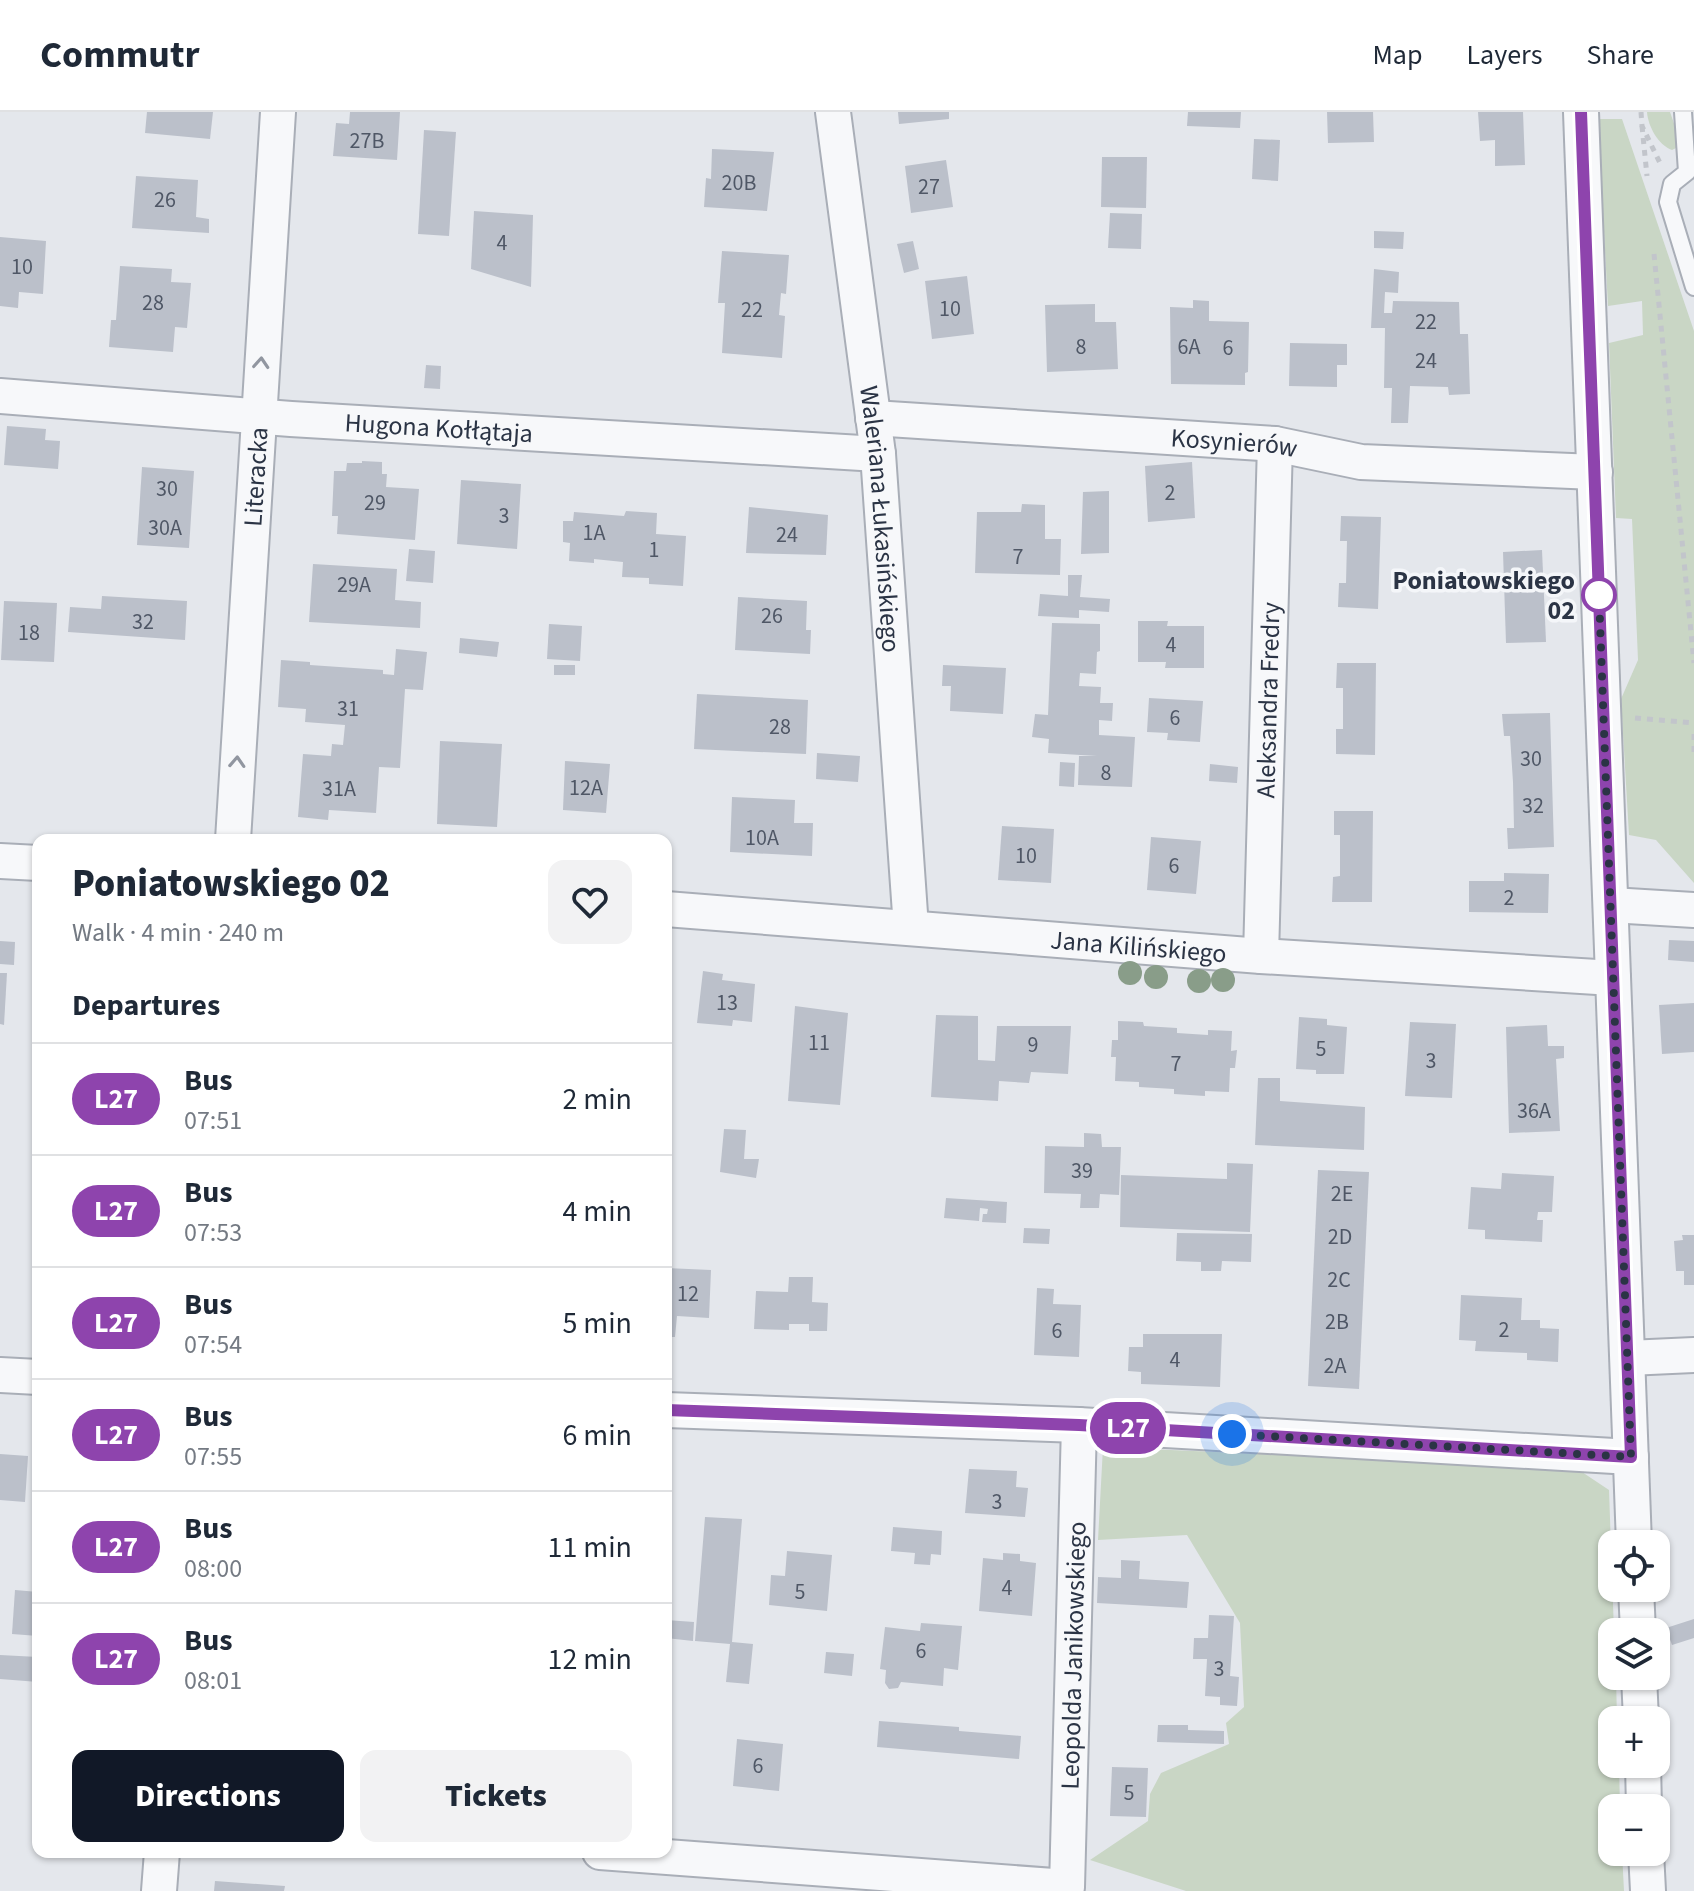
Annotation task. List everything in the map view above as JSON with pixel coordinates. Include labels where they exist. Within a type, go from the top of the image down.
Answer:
[{"type":"street","name":"Literacka","points":[[233,834],[278,112]]},
{"type":"street","name":"Waleriana Łukasińskiego","points":[[833,112],[878,454],[911,928]]},
{"type":"street","points":[[1581,112],[1634,1530]]},
{"type":"street","name":"Hugona Kołłątaja","points":[[0,396],[257,417],[878,454]]},
{"type":"street","name":"Kosynierów","points":[[873,418],[1275,444],[1361,462],[1595,472]]},
{"type":"street","name":"Aleksandra Fredry","points":[[1261,956],[1275,444]]},
{"type":"street","points":[[0,861],[32,863]]},
{"type":"street","points":[[1611,905],[1694,910]]},
{"type":"street","name":"Jana Kilińskiego","points":[[672,909],[1261,956],[1613,978]]},
{"type":"street","points":[[1628,1358],[1694,1355]]},
{"type":"street","points":[[0,1375],[32,1377]]},
{"type":"street","points":[[672,1410],[1079,1425],[1631,1457]]},
{"type":"street","name":"Leopolda Janikowskiego","points":[[672,1857],[1067,1887],[1079,1425]]},
{"type":"street","points":[[159,1891],[162,1858]]},
{"type":"street","points":[[1647,1866],[1648,1891]]},
{"type":"lane","points":[[1683,112],[1690,177],[1672,184],[1668,202],[1694,287]]},
{"type":"path","points":[[1641,112],[1648,189]]},
{"type":"path","points":[[1642,126],[1672,184]]},
{"type":"path","points":[[1654,253],[1694,663]]},
{"type":"path","points":[[1694,734],[1694,755]]},
{"type":"green space","points":[[1647,112],[1670,112],[1678,135],[1678,147],[1672,150],[1667,148],[1658,139]]},
{"type":"green space","points":[[1598,119],[1622,119],[1694,331],[1694,883],[1656,840],[1629,835],[1621,699],[1638,660],[1632,519],[1616,518],[1609,343],[1643,335],[1642,301],[1608,306]]},
{"type":"green space","points":[[1103,1447],[1576,1468],[1609,1490],[1610,1530],[1598,1530],[1598,1602],[1613,1602],[1614,1618],[1598,1618],[1598,1690],[1616,1690],[1617,1706],[1598,1706],[1598,1778],[1619,1778],[1620,1794],[1598,1794],[1598,1866],[1623,1866],[1624,1891],[1186,1891],[1090,1860],[1148,1821],[1150,1794],[1161,1773],[1229,1744],[1226,1723],[1244,1707],[1240,1623],[1187,1535],[1098,1540]]},
{"type":"building","points":[[147,112],[213,112],[210,139],[145,133]]},
{"type":"building","points":[[350,112],[400,112],[397,160],[333,156],[336,123],[349,124]]},
{"type":"building","points":[[898,112],[949,112],[949,119],[899,124]]},
{"type":"building","points":[[1188,112],[1241,112],[1240,128],[1187,126]]},
{"type":"building","points":[[1327,112],[1373,112],[1374,142],[1328,143]]},
{"type":"building","points":[[1478,112],[1523,112],[1525,165],[1495,166],[1495,140],[1480,141]]},
{"type":"building","points":[[424,130],[456,132],[449,236],[418,234]]},
{"type":"building","points":[[1254,139],[1280,140],[1278,181],[1252,179]]},
{"type":"building","points":[[712,149],[774,152],[767,211],[704,207],[706,178],[711,179]]},
{"type":"building","points":[[1102,157],[1147,157],[1146,208],[1101,207]]},
{"type":"building","points":[[946,160],[953,207],[911,213],[905,166]]},
{"type":"building","points":[[136,176],[198,180],[196,217],[209,219],[209,233],[132,228]]},
{"type":"building","points":[[474,211],[533,215],[531,287],[471,269]]},
{"type":"building","points":[[1110,213],[1142,214],[1141,249],[1108,248]]},
{"type":"building","points":[[1374,231],[1404,232],[1403,249],[1374,248]]},
{"type":"building","points":[[0,237],[46,241],[43,294],[19,292],[18,308],[0,306]]},
{"type":"building","points":[[913,241],[919,269],[904,273],[897,244]]},
{"type":"building","points":[[722,251],[789,255],[786,294],[781,293],[779,315],[785,316],[782,358],[722,353],[725,303],[718,303]]},
{"type":"building","points":[[120,266],[172,269],[171,282],[191,283],[187,328],[175,327],[173,352],[109,347],[111,320],[116,320]]},
{"type":"building","points":[[1374,269],[1399,272],[1398,293],[1385,292],[1384,313],[1392,313],[1393,301],[1459,302],[1460,334],[1468,334],[1470,394],[1449,395],[1448,387],[1410,386],[1408,423],[1391,423],[1392,388],[1384,388],[1385,328],[1371,328]]},
{"type":"building","points":[[967,276],[974,334],[932,339],[925,281]]},
{"type":"building","points":[[1193,300],[1209,301],[1209,321],[1249,322],[1245,385],[1171,384],[1170,307],[1193,308]]},
{"type":"building","points":[[1095,304],[1095,322],[1116,322],[1118,369],[1047,372],[1045,305]]},
{"type":"building","points":[[1290,343],[1347,344],[1347,365],[1337,365],[1337,387],[1289,386]]},
{"type":"building","points":[[426,365],[441,366],[440,389],[424,388]]},
{"type":"building","points":[[7,426],[46,429],[45,440],[60,441],[58,469],[4,465]]},
{"type":"building","points":[[382,462],[382,474],[387,474],[386,487],[419,489],[415,540],[337,534],[338,516],[332,516],[334,471],[346,471],[347,463]]},
{"type":"building","points":[[1192,462],[1195,518],[1148,522],[1145,466]]},
{"type":"building","points":[[142,467],[194,471],[189,548],[137,545]]},
{"type":"building","points":[[461,480],[521,484],[517,549],[457,544]]},
{"type":"building","points":[[1109,491],[1109,553],[1081,554],[1083,492]]},
{"type":"building","points":[[1022,504],[1045,505],[1045,539],[1061,539],[1060,575],[975,573],[977,512],[1021,512]]},
{"type":"building","points":[[749,507],[828,515],[826,555],[746,553]]},
{"type":"building","points":[[626,511],[657,513],[656,534],[686,536],[683,586],[649,584],[649,578],[622,577],[623,562],[594,559],[594,563],[569,561],[570,543],[563,542],[563,521],[573,521],[574,512],[624,516]]},
{"type":"building","points":[[1341,516],[1381,517],[1378,609],[1338,607],[1339,583],[1346,583],[1347,541],[1340,541]]},
{"type":"building","points":[[409,549],[435,551],[433,583],[406,581]]},
{"type":"building","points":[[1542,550],[1546,642],[1506,643],[1503,552]]},
{"type":"building","points":[[313,564],[397,569],[395,600],[421,602],[420,628],[309,622]]},
{"type":"building","points":[[1068,575],[1082,575],[1080,597],[1110,599],[1109,612],[1079,610],[1079,618],[1038,616],[1040,594],[1068,596]]},
{"type":"building","points":[[102,596],[187,601],[185,640],[68,632],[70,607],[101,609]]},
{"type":"building","points":[[738,597],[807,601],[806,630],[811,630],[810,654],[735,650]]},
{"type":"building","points":[[4,601],[57,603],[54,662],[1,660]]},
{"type":"building","points":[[1138,621],[1168,621],[1167,626],[1204,626],[1204,668],[1165,668],[1166,662],[1138,662]]},
{"type":"building","points":[[1052,623],[1100,624],[1096,674],[1080,673],[1079,686],[1101,687],[1100,703],[1113,703],[1112,721],[1099,720],[1099,735],[1135,737],[1132,787],[1078,785],[1079,756],[1097,756],[1048,753],[1049,739],[1032,737],[1035,714],[1048,715]]},
{"type":"building","points":[[549,624],[582,626],[580,661],[547,659]]},
{"type":"building","points":[[460,638],[499,642],[497,657],[459,653]]},
{"type":"building","points":[[396,649],[427,652],[423,690],[405,689],[400,768],[379,767],[376,813],[329,810],[328,820],[298,817],[303,754],[331,756],[332,744],[343,745],[345,725],[305,722],[306,709],[278,707],[281,660],[383,670],[383,674],[394,675]]},
{"type":"building","points":[[1337,663],[1376,663],[1375,755],[1336,754],[1336,729],[1343,729],[1343,688],[1336,688]]},
{"type":"building","points":[[554,665],[575,665],[575,675],[554,675]]},
{"type":"building","points":[[943,665],[1006,668],[1003,714],[950,711],[951,686],[942,686]]},
{"type":"building","points":[[697,694],[808,700],[806,754],[694,749]]},
{"type":"building","points":[[1149,698],[1203,701],[1200,742],[1167,740],[1168,733],[1147,732]]},
{"type":"building","points":[[1550,713],[1554,847],[1508,849],[1507,828],[1514,828],[1513,782],[1510,736],[1504,736],[1502,714]]},
{"type":"building","points":[[440,741],[502,744],[497,827],[437,824]]},
{"type":"building","points":[[817,753],[860,756],[858,782],[816,779]]},
{"type":"building","points":[[565,761],[610,764],[606,813],[563,810]]},
{"type":"building","points":[[1060,762],[1075,763],[1074,787],[1059,786]]},
{"type":"building","points":[[1210,764],[1238,767],[1237,783],[1209,781]]},
{"type":"building","points":[[732,797],[795,800],[794,823],[813,823],[812,856],[730,852]]},
{"type":"building","points":[[1334,811],[1373,811],[1372,902],[1332,902],[1333,877],[1340,876],[1340,835],[1334,835]]},
{"type":"building","points":[[1002,826],[1054,829],[1051,883],[998,880]]},
{"type":"building","points":[[1151,837],[1201,841],[1196,894],[1147,890]]},
{"type":"building","points":[[1504,873],[1549,874],[1548,913],[1469,912],[1469,881],[1504,881]]},
{"type":"building","points":[[1669,940],[1694,941],[1694,962],[1668,960]]},
{"type":"building","points":[[0,941],[15,942],[14,965],[0,964]]},
{"type":"building","points":[[703,971],[723,974],[722,980],[755,984],[752,1022],[733,1020],[732,1026],[697,1023]]},
{"type":"building","points":[[0,973],[7,973],[4,1025],[0,1024]]},
{"type":"building","points":[[1694,1003],[1694,1052],[1662,1054],[1659,1005]]},
{"type":"building","points":[[795,1006],[848,1013],[840,1105],[788,1101]]},
{"type":"building","points":[[936,1015],[978,1016],[978,1060],[995,1061],[997,1026],[1071,1026],[1068,1074],[1031,1072],[1029,1083],[999,1081],[998,1101],[931,1097]]},
{"type":"building","points":[[1299,1017],[1327,1019],[1327,1025],[1347,1027],[1344,1074],[1316,1074],[1316,1070],[1296,1069]]},
{"type":"building","points":[[1118,1021],[1177,1028],[1177,1033],[1208,1035],[1208,1030],[1232,1031],[1231,1051],[1237,1050],[1235,1068],[1230,1068],[1229,1092],[1205,1091],[1205,1096],[1174,1094],[1174,1089],[1139,1087],[1139,1082],[1115,1081],[1116,1057],[1111,1057],[1112,1040],[1118,1040]]},
{"type":"building","points":[[1410,1022],[1456,1024],[1452,1098],[1405,1096]]},
{"type":"building","points":[[1547,1025],[1548,1046],[1564,1046],[1564,1058],[1556,1059],[1560,1131],[1509,1133],[1506,1027]]},
{"type":"building","points":[[1258,1078],[1280,1078],[1280,1101],[1365,1107],[1364,1150],[1255,1145]]},
{"type":"building","points":[[724,1129],[746,1130],[744,1159],[759,1159],[756,1178],[720,1172]]},
{"type":"building","points":[[1084,1133],[1101,1134],[1102,1147],[1121,1147],[1119,1195],[1100,1194],[1099,1208],[1080,1208],[1081,1194],[1044,1193],[1045,1146],[1084,1147]]},
{"type":"building","points":[[1227,1163],[1253,1164],[1250,1232],[1120,1227],[1121,1175],[1227,1179]]},
{"type":"building","points":[[1318,1170],[1369,1172],[1359,1389],[1308,1386]]},
{"type":"building","points":[[1502,1173],[1554,1176],[1552,1212],[1538,1212],[1537,1220],[1543,1220],[1542,1242],[1485,1239],[1485,1230],[1468,1229],[1471,1187],[1501,1189]]},
{"type":"building","points":[[946,1198],[1007,1202],[1006,1223],[982,1222],[983,1214],[987,1214],[988,1209],[980,1208],[979,1221],[944,1218]]},
{"type":"building","points":[[1024,1228],[1050,1229],[1049,1244],[1023,1243]]},
{"type":"building","points":[[1177,1233],[1252,1234],[1251,1262],[1222,1261],[1221,1271],[1201,1271],[1201,1262],[1176,1261]]},
{"type":"building","points":[[1682,1235],[1694,1235],[1694,1285],[1684,1285],[1684,1271],[1676,1271],[1674,1241],[1683,1240]]},
{"type":"building","points":[[672,1268],[711,1270],[709,1318],[677,1316],[675,1337],[672,1337]]},
{"type":"building","points":[[789,1277],[813,1277],[812,1302],[828,1303],[827,1331],[809,1331],[809,1324],[789,1324],[789,1330],[754,1329],[756,1291],[788,1292]]},
{"type":"building","points":[[1037,1288],[1054,1289],[1053,1304],[1081,1305],[1079,1357],[1034,1355]]},
{"type":"building","points":[[1461,1295],[1522,1298],[1521,1320],[1540,1320],[1540,1328],[1559,1329],[1558,1362],[1527,1360],[1527,1353],[1475,1351],[1476,1341],[1459,1340]]},
{"type":"building","points":[[1143,1334],[1222,1334],[1220,1387],[1141,1384],[1141,1372],[1128,1371],[1129,1347],[1143,1347]]},
{"type":"building","points":[[0,1454],[28,1456],[25,1502],[0,1500]]},
{"type":"building","points":[[969,1469],[1017,1471],[1016,1487],[1028,1488],[1025,1517],[965,1513]]},
{"type":"building","points":[[705,1517],[742,1519],[732,1642],[753,1644],[749,1684],[726,1682],[730,1644],[695,1641]]},
{"type":"building","points":[[893,1527],[942,1531],[941,1555],[931,1554],[930,1565],[914,1564],[915,1553],[891,1551]]},
{"type":"building","points":[[787,1551],[832,1555],[827,1611],[769,1605],[771,1575],[785,1576]]},
{"type":"building","points":[[1003,1553],[1020,1554],[1020,1561],[1036,1563],[1032,1616],[979,1611],[983,1558],[1003,1560]]},
{"type":"building","points":[[1121,1560],[1140,1561],[1139,1579],[1189,1582],[1187,1608],[1097,1603],[1098,1577],[1121,1578]]},
{"type":"building","points":[[15,1590],[32,1591],[32,1636],[12,1634]]},
{"type":"building","points":[[1209,1615],[1234,1616],[1230,1676],[1239,1677],[1237,1706],[1220,1705],[1220,1697],[1205,1696],[1207,1659],[1193,1659],[1194,1638],[1208,1638]]},
{"type":"building","points":[[1694,1619],[1694,1638],[1672,1645],[1670,1627]]},
{"type":"building","points":[[672,1620],[694,1622],[693,1641],[672,1639]]},
{"type":"building","points":[[921,1623],[962,1626],[958,1670],[944,1668],[943,1686],[901,1682],[898,1688],[889,1689],[885,1683],[886,1670],[880,1669],[885,1627],[920,1631]]},
{"type":"building","points":[[826,1652],[854,1654],[852,1676],[824,1673]]},
{"type":"building","points":[[0,1655],[32,1657],[32,1682],[0,1679]]},
{"type":"building","points":[[879,1721],[959,1727],[959,1731],[1021,1736],[1019,1759],[877,1747]]},
{"type":"building","points":[[1158,1725],[1188,1725],[1188,1730],[1224,1731],[1224,1744],[1157,1742]]},
{"type":"building","points":[[737,1739],[783,1744],[779,1791],[733,1786]]},
{"type":"building","points":[[1112,1767],[1148,1768],[1146,1817],[1110,1816]]},
{"type":"building","points":[[215,1881],[285,1886],[284,1891],[214,1891]]},
{"type":"bus line","name":"L27","points":[[672,1410],[1079,1425],[1631,1457],[1581,112]]},
{"type":"place","name":"Poniatowskiego 02","points":[[1599,595]]},
{"type":"route","points":[[1232,1434],[1631,1457],[1599,595]]}]
